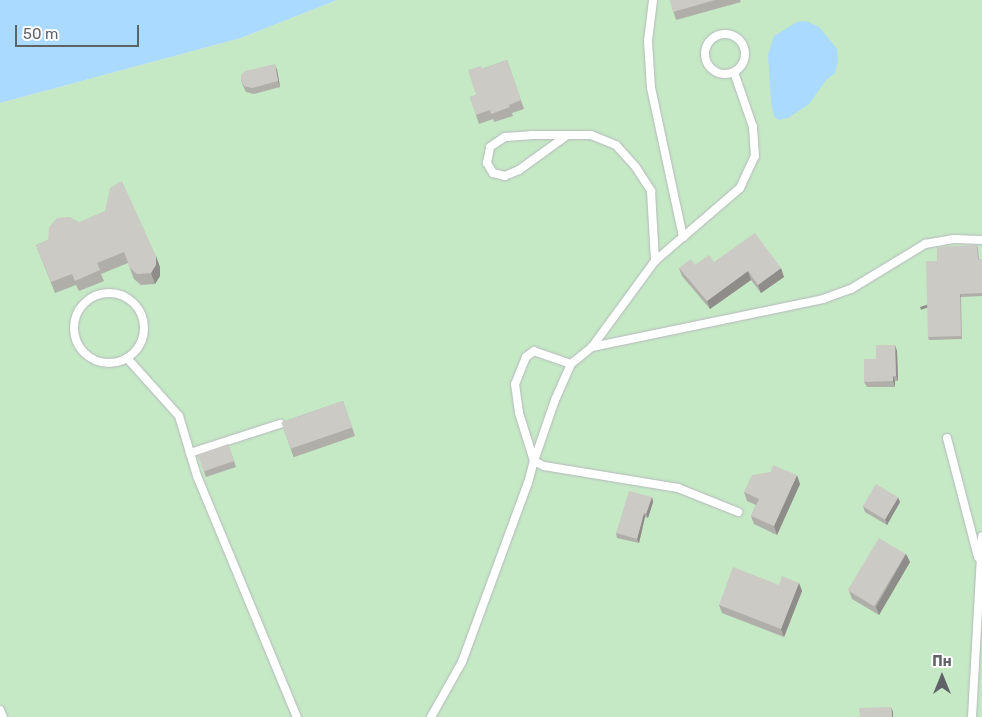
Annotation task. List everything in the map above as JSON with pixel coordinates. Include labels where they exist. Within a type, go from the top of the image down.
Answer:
[{"type":"lane","points":[[652,0],[648,40],[651,88],[683,237]]},
{"type":"lane","points":[[725,34],[738,38],[745,49],[744,62],[734,72],[728,74],[716,72],[707,62],[706,49],[708,43],[718,35],[725,34]]},
{"type":"lane","points":[[431,717],[462,662],[555,400],[571,364],[592,347],[654,261],[740,188],[755,156],[753,127],[734,72]]},
{"type":"lane","points":[[566,136],[518,170],[505,176],[493,173],[486,162],[490,147],[506,137],[566,136],[591,136],[616,145],[634,166],[651,191],[654,261]]},
{"type":"lane","points":[[592,347],[823,299],[851,289],[925,244],[954,239],[982,240]]},
{"type":"lane","points":[[104,293],[120,295],[135,304],[141,314],[144,325],[143,336],[139,346],[127,358],[110,363],[98,362],[87,356],[80,348],[74,336],[74,325],[80,308],[93,296],[104,293]]},
{"type":"lane","points":[[571,364],[534,351],[526,357],[515,384],[519,413],[534,461],[544,466],[678,488],[738,512]]},
{"type":"lane","points":[[127,358],[179,416],[197,476],[297,717]]},
{"type":"lane","points":[[190,453],[280,424]]},
{"type":"lane","points":[[947,438],[980,563]]},
{"type":"lane","points":[[972,717],[981,592],[980,563],[982,536]]},
{"type":"lane","points":[[0,710],[3,717]]},
{"type":"green space","points":[[337,0],[982,0],[982,717],[0,717],[0,103],[241,38]]},
{"type":"water","points":[[0,0],[337,0],[241,38],[0,103]]},
{"type":"water","points":[[806,21],[819,27],[837,49],[838,61],[835,73],[826,80],[809,104],[788,118],[778,120],[774,116],[771,102],[768,55],[774,36],[797,22]]},
{"type":"building","points":[[670,0],[715,0],[673,12]]},
{"type":"building","points":[[507,60],[521,100],[509,105],[510,107],[491,114],[490,110],[476,115],[470,97],[476,95],[468,70],[481,66],[482,69]]},
{"type":"building","points":[[275,64],[278,81],[252,88],[244,86],[241,75],[245,71]]},
{"type":"building","points":[[122,181],[156,256],[156,265],[151,273],[137,274],[130,268],[124,252],[97,263],[100,270],[75,281],[72,274],[51,282],[36,245],[48,240],[49,227],[57,218],[69,217],[79,222],[105,211],[110,188]]},
{"type":"building","points":[[755,233],[781,268],[758,285],[748,271],[707,301],[679,268],[691,259],[695,265],[709,255],[714,262]]},
{"type":"building","points":[[977,245],[978,260],[982,259],[982,293],[960,294],[961,336],[928,337],[926,261],[937,261],[937,247]]},
{"type":"building","points":[[876,345],[895,345],[896,376],[893,376],[893,381],[864,382],[864,359],[876,359]]},
{"type":"building","points":[[343,401],[352,427],[291,449],[282,422]]},
{"type":"building","points":[[228,444],[234,461],[204,471],[198,454]]},
{"type":"building","points":[[773,465],[797,475],[774,526],[751,516],[759,499],[744,492],[752,475],[771,472]]},
{"type":"building","points":[[876,484],[898,497],[885,520],[863,506]]},
{"type":"building","points":[[629,491],[652,497],[646,514],[644,513],[637,539],[616,533]]},
{"type":"building","points":[[879,538],[906,554],[874,606],[848,590]]},
{"type":"building","points":[[733,567],[779,585],[782,576],[799,583],[781,629],[719,605]]},
{"type":"building","points":[[891,707],[892,717],[860,717],[859,708]]}]
